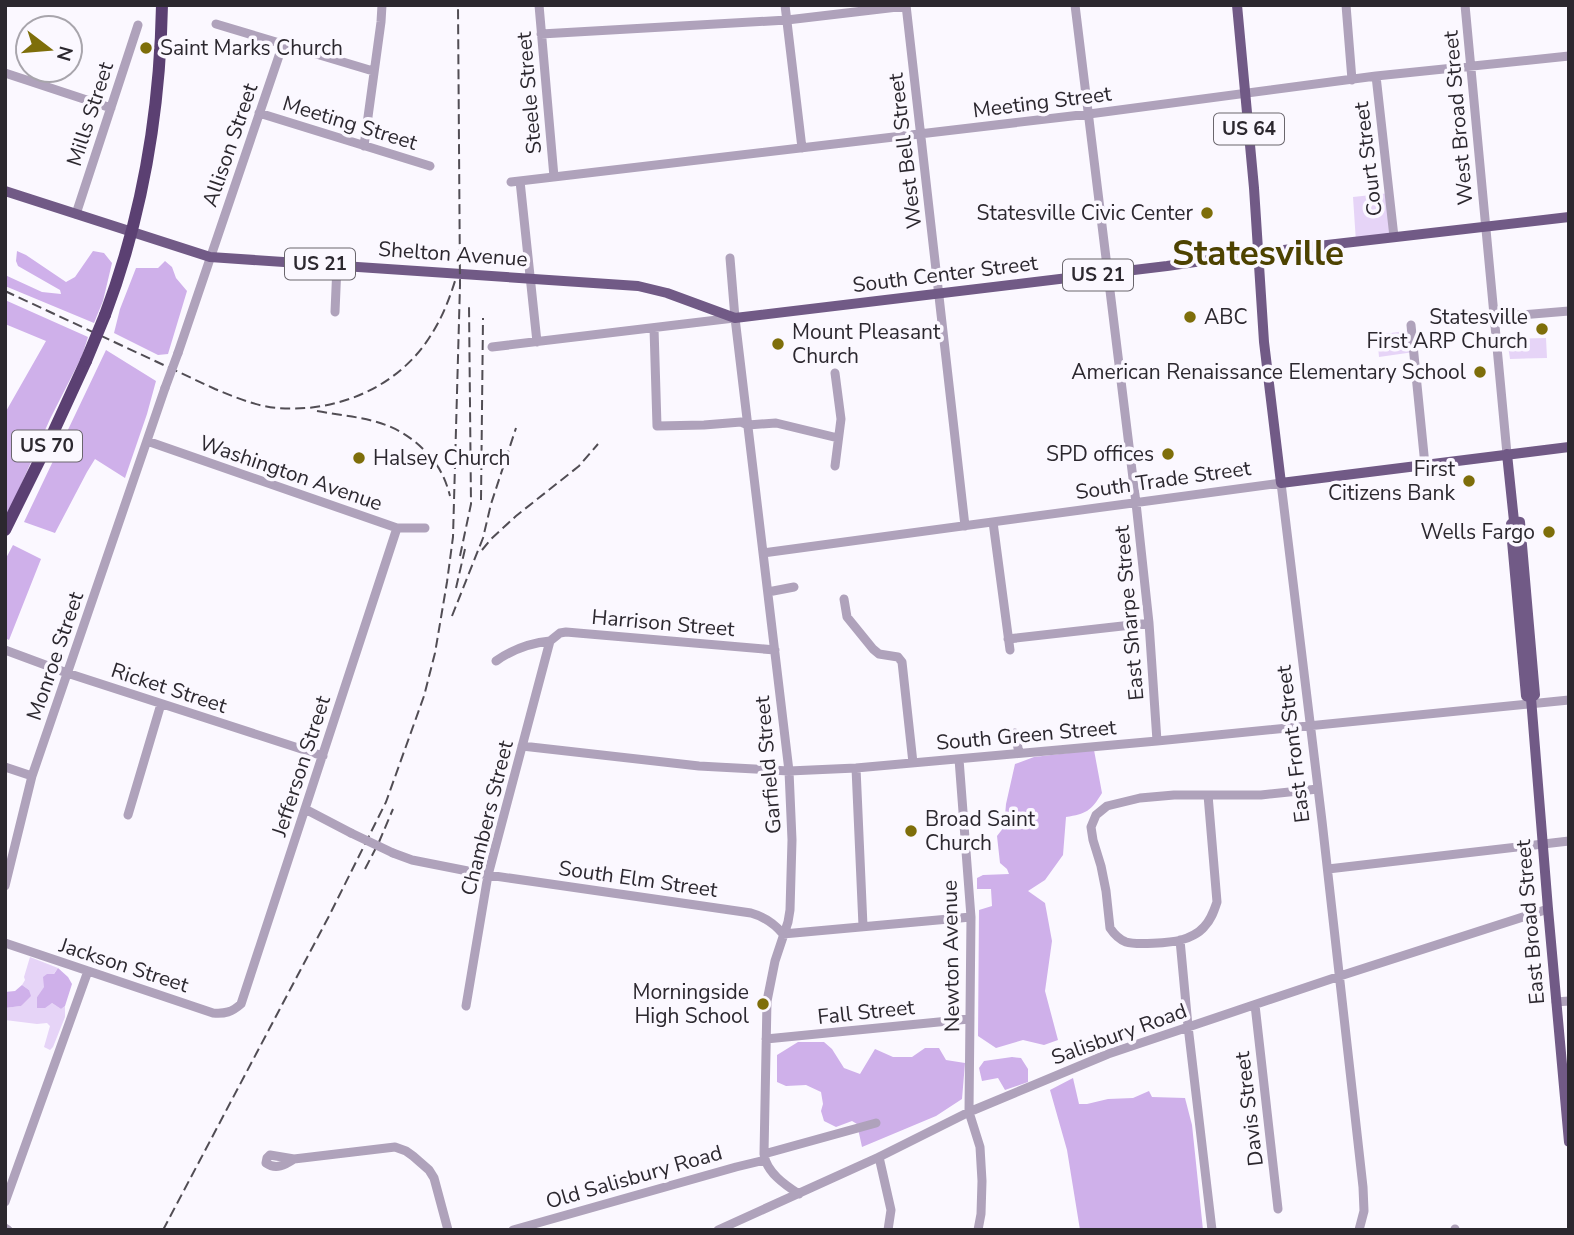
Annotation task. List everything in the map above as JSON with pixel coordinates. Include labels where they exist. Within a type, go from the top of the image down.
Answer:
[{"type":"highway","name":"US 70","points":[[5,530],[86,361],[118,277],[148,152],[156,100],[162,5]]},
{"type":"main road","name":"US 64","points":[[1237,5],[1258,253]]},
{"type":"main road","name":"Shelton Avenue","points":[[5,191],[211,257],[638,286],[667,293],[735,318]]},
{"type":"main road","name":"South Center Street","points":[[735,318],[1569,217]]},
{"type":"main road","name":"East Front Street","points":[[1258,253],[1264,342],[1281,483]]},
{"type":"main road","name":"South Trade Street","points":[[1281,483],[1569,447]]},
{"type":"main road","name":"East Broad Street","points":[[1507,454],[1514,521],[1520,522],[1522,593],[1535,695],[1532,701],[1569,1142]]},
{"type":"street","points":[[363,146],[382,5]]},
{"type":"street","name":"Steele Street","points":[[539,5],[554,177]]},
{"type":"street","points":[[785,5],[802,148]]},
{"type":"street","name":"East Sharpe Street","points":[[1075,5],[1136,503],[1149,624],[1157,741]]},
{"type":"street","points":[[1346,5],[1352,80]]},
{"type":"street","name":"West Broad Street","points":[[1465,5],[1486,227]]},
{"type":"street","points":[[541,34],[787,20],[906,6]]},
{"type":"street","name":"West Bell Street","points":[[906,6],[965,526]]},
{"type":"street","points":[[216,24],[373,71]]},
{"type":"street","name":"Mills Street","points":[[76,214],[138,25]]},
{"type":"street","name":"Allison Street","points":[[178,353],[283,44]]},
{"type":"street","name":"Meeting Street","points":[[530,278],[515,182],[1089,114],[1376,76],[1569,56]]},
{"type":"street","points":[[5,73],[111,108]]},
{"type":"street","name":"Court Street","points":[[1376,76],[1394,237]]},
{"type":"street","name":"Meeting Street","points":[[259,113],[430,166]]},
{"type":"street","name":"East Broad Street","points":[[1486,227],[1507,454]]},
{"type":"street","name":"Garfield Street","points":[[730,258],[789,771],[792,840],[790,910],[768,989],[764,1157]]},
{"type":"street","points":[[335,312],[337,265]]},
{"type":"street","points":[[530,278],[537,342]]},
{"type":"street","points":[[1495,317],[1569,311]]},
{"type":"street","name":"South Center Street","points":[[492,347],[735,318]]},
{"type":"street","points":[[1411,325],[1424,464]]},
{"type":"street","points":[[654,328],[657,426],[776,423],[838,438]]},
{"type":"street","name":"Monroe Street","points":[[5,886],[32,776],[178,353]]},
{"type":"street","points":[[835,373],[841,419],[835,466]]},
{"type":"street","name":"Washington Avenue","points":[[147,441],[397,528],[425,528]]},
{"type":"street","name":"South Trade Street","points":[[763,553],[1281,483]]},
{"type":"street","name":"East Front Street","points":[[1281,483],[1363,1187],[1364,1210],[1359,1230]]},
{"type":"street","points":[[993,522],[1010,650]]},
{"type":"street","name":"Jefferson Street","points":[[233,1011],[241,1004],[245,995],[397,528]]},
{"type":"street","points":[[768,592],[794,587]]},
{"type":"street","points":[[844,599],[847,617],[873,649],[879,654],[898,657],[902,662],[913,763]]},
{"type":"street","points":[[1008,639],[1149,624]]},
{"type":"street","name":"Harrison Street","points":[[496,661],[508,652],[524,646],[550,641],[560,632],[775,650]]},
{"type":"street","name":"Chambers Street","points":[[466,1006],[488,875],[550,641]]},
{"type":"street","name":"Ricket Street","points":[[5,650],[67,673],[323,756]]},
{"type":"street","name":"South Green Street","points":[[522,746],[699,766],[789,771],[1019,754],[1532,701],[1569,700]]},
{"type":"street","points":[[128,815],[161,704]]},
{"type":"street","points":[[1015,733],[1019,754]]},
{"type":"street","name":"Newton Avenue","points":[[959,759],[971,916],[969,1112],[980,1147],[982,1192],[978,1230]]},
{"type":"street","points":[[5,767],[32,776]]},
{"type":"street","points":[[856,768],[863,926]]},
{"type":"street","points":[[1208,795],[1217,902],[1212,915],[1194,935],[1180,940],[1134,944],[1124,942],[1110,928],[1106,891],[1091,827],[1097,815],[1107,806],[1140,798],[1174,795],[1261,794],[1318,789]]},
{"type":"street","name":"South Elm Street","points":[[305,809],[412,860],[488,875],[751,913],[775,924],[783,934]]},
{"type":"street","points":[[1328,869],[1569,841]]},
{"type":"street","name":"Salisbury Road","points":[[718,1230],[879,1157],[969,1112],[1108,1054],[1548,909]]},
{"type":"street","points":[[783,934],[971,916]]},
{"type":"street","points":[[1180,940],[1212,1230]]},
{"type":"street","name":"Jackson Street","points":[[5,943],[214,1013],[233,1011]]},
{"type":"street","points":[[5,1202],[88,971]]},
{"type":"street","points":[[1556,1002],[1569,1001]]},
{"type":"street","name":"Davis Street","points":[[1255,1005],[1278,1209]]},
{"type":"street","name":"Fall Street","points":[[766,1039],[969,1019]]},
{"type":"street","name":"Old Salisbury Road","points":[[513,1230],[724,1170],[876,1123]]},
{"type":"street","points":[[294,1159],[395,1147],[406,1151],[429,1170],[434,1178],[448,1230]]},
{"type":"street","points":[[764,1157],[785,1185],[799,1194]]},
{"type":"street","points":[[879,1157],[891,1210],[888,1230]]},
{"type":"shaded area","points":[[1390,193],[1394,237],[1356,242],[1353,197]]},
{"type":"shaded area","points":[[17,251],[66,282],[75,277],[93,251],[104,253],[112,263],[103,301],[94,323],[5,286],[5,275],[42,292],[61,294],[60,290],[18,266]]},
{"type":"shaded area","points":[[165,261],[187,291],[168,354],[158,355],[114,333],[136,268],[158,268]]},
{"type":"shaded area","points":[[5,300],[88,337],[82,356],[50,419],[9,512],[5,512],[5,413],[46,341],[5,324]]},
{"type":"shaded area","points":[[1412,330],[1414,352],[1379,357],[1377,335]]},
{"type":"shaded area","points":[[1546,338],[1547,358],[1510,359],[1507,339]]},
{"type":"shaded area","points":[[106,350],[156,381],[125,478],[95,459],[55,533],[24,522]]},
{"type":"shaded area","points":[[13,545],[41,559],[9,640],[5,638],[5,560]]},
{"type":"shaded area","points":[[1094,750],[1102,793],[1087,811],[1066,817],[1063,855],[1045,880],[1028,891],[1045,903],[1052,941],[1045,991],[1058,1040],[1044,1045],[1023,1040],[996,1048],[978,1036],[979,910],[992,906],[991,889],[977,889],[977,878],[983,875],[1009,874],[1000,863],[997,836],[1004,827],[1015,764],[1034,757]]},
{"type":"shaded area","points":[[30,957],[58,968],[37,997],[37,1008],[52,1003],[61,1009],[65,1006],[65,1017],[50,1050],[44,1047],[50,1026],[47,1023],[5,1020],[5,1008],[21,1006],[29,990],[22,985]]},
{"type":"shaded area","points":[[58,968],[72,984],[65,1006],[61,1009],[52,1003],[45,1008],[37,1008],[37,997],[44,987],[43,977],[54,974]]},
{"type":"shaded area","points":[[22,985],[29,990],[31,996],[21,1006],[5,1008],[5,992],[15,991]]},
{"type":"shaded area","points":[[798,1042],[824,1042],[844,1068],[860,1074],[875,1049],[893,1057],[912,1057],[925,1048],[939,1048],[946,1060],[965,1063],[962,1099],[936,1116],[862,1147],[857,1124],[852,1121],[836,1127],[824,1121],[821,1092],[806,1085],[786,1086],[777,1082],[777,1055]]},
{"type":"shaded area","points":[[1021,1058],[1028,1069],[1028,1082],[1005,1090],[998,1078],[982,1081],[979,1068],[984,1061]]},
{"type":"shaded area","points":[[1073,1078],[1079,1104],[1133,1098],[1149,1091],[1152,1097],[1185,1098],[1192,1125],[1203,1230],[1080,1230],[1067,1150],[1050,1090]]},
{"type":"railway","points":[[163,1230],[329,916],[386,802],[424,696],[435,653],[453,537],[460,285],[458,5]]},
{"type":"railway","points":[[5,291],[230,395],[269,407],[300,408],[344,401],[384,382],[402,369],[418,353],[435,329],[455,281]]},
{"type":"railway","points":[[460,556],[471,504],[469,305]]},
{"type":"railway","points":[[481,500],[483,318]]},
{"type":"railway","points":[[317,411],[390,426],[415,441],[435,463],[450,496]]},
{"type":"railway","points":[[452,616],[483,538],[491,504],[516,428]]},
{"type":"railway","points":[[482,550],[516,516],[579,466],[598,444]]},
{"type":"railway","points":[[456,588],[465,549]]},
{"type":"railway","points":[[365,869],[393,809]]},
{"type":"place","name":"Saint Marks Church","points":[[146,48]]},
{"type":"place","name":"Statesville Civic Center","points":[[1207,213]]},
{"type":"place","name":"ABC","points":[[1190,317]]},
{"type":"place","name":"Statesville First ARP Church","points":[[1542,329]]},
{"type":"place","name":"Mount Pleasant Church","points":[[778,344]]},
{"type":"place","name":"American Renaissance Elementary School","points":[[1480,372]]},
{"type":"place","name":"SPD offices","points":[[1168,454]]},
{"type":"place","name":"Halsey Church","points":[[359,458]]},
{"type":"place","name":"First Citizens Bank","points":[[1469,481]]},
{"type":"place","name":"Wells Fargo","points":[[1549,532]]},
{"type":"place","name":"Broad Saint Church","points":[[911,831]]},
{"type":"place","name":"Morningside High School","points":[[763,1004]]},
{"type":"district","name":"Statesville","points":[[1258,253]]}]
